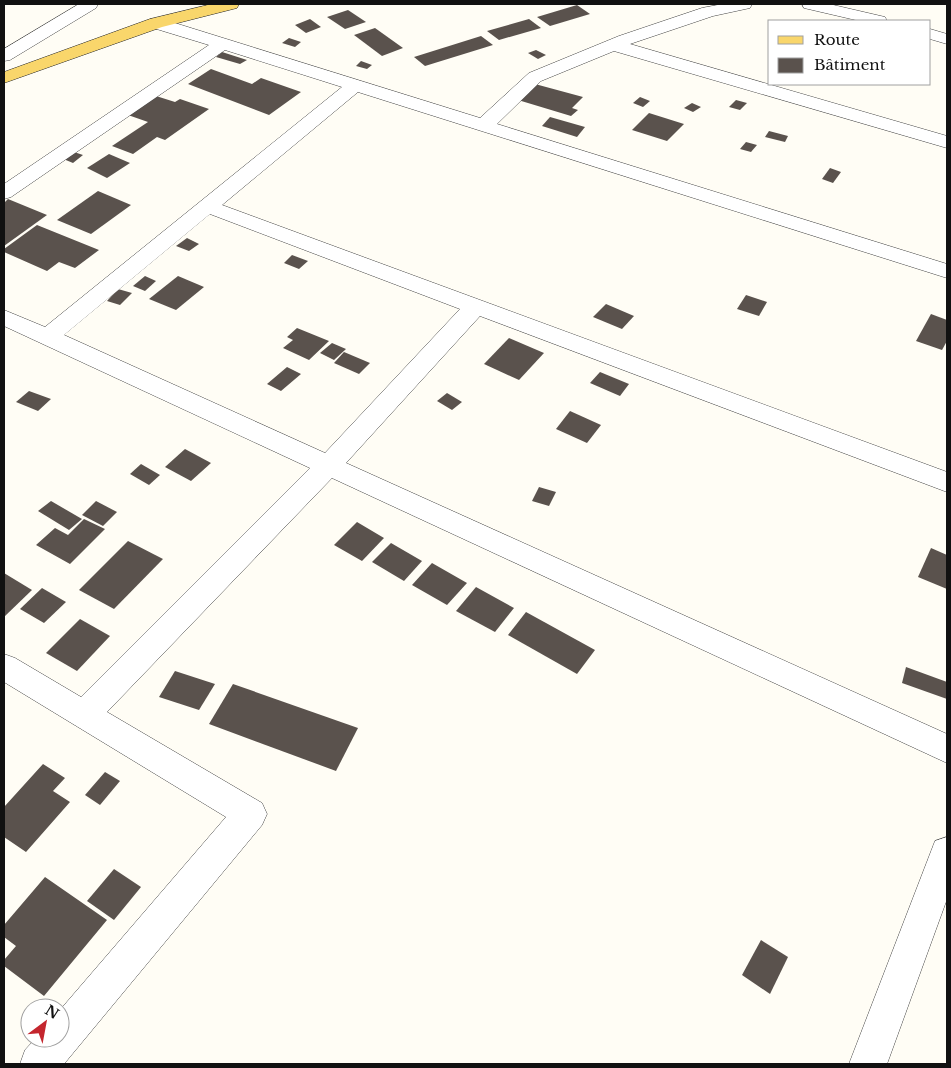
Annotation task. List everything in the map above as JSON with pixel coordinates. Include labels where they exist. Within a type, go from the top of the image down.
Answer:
[{"type":"main road","points":[[4,78],[156,23],[231,4]]},
{"type":"street","points":[[4,56],[90,4]]},
{"type":"street","points":[[483,126],[535,77],[613,45],[708,12],[744,4]]},
{"type":"street","points":[[810,4],[875,20]]},
{"type":"street","points":[[156,23],[947,271]]},
{"type":"street","points":[[931,34],[947,38]]},
{"type":"street","points":[[4,193],[223,44]]},
{"type":"street","points":[[613,45],[947,142]]},
{"type":"street","points":[[47,336],[355,86]]},
{"type":"street","points":[[207,206],[947,482]]},
{"type":"street","points":[[84,716],[328,466],[476,306]]},
{"type":"street","points":[[4,317],[947,749]]},
{"type":"street","points":[[4,667],[250,814],[39,1064]]},
{"type":"street","points":[[868,1064],[947,853]]},
{"type":"building","points":[[577,5],[590,14],[550,26],[537,17]]},
{"type":"building","points":[[348,10],[366,22],[345,29],[327,17]]},
{"type":"building","points":[[310,19],[321,27],[306,33],[295,25]]},
{"type":"building","points":[[529,19],[541,28],[499,40],[487,31]]},
{"type":"building","points":[[375,28],[403,48],[382,56],[354,35]]},
{"type":"building","points":[[481,36],[493,45],[425,66],[414,57]]},
{"type":"building","points":[[289,38],[301,42],[295,47],[282,43]]},
{"type":"building","points":[[536,50],[546,55],[538,59],[528,53]]},
{"type":"building","points":[[222,52],[247,60],[240,64],[216,57]]},
{"type":"building","points":[[361,61],[372,65],[367,69],[356,66]]},
{"type":"building","points":[[211,69],[252,84],[261,78],[301,92],[269,115],[188,84]]},
{"type":"building","points":[[535,84],[583,97],[572,108],[578,110],[571,116],[518,100]]},
{"type":"building","points":[[156,96],[175,102],[180,99],[209,109],[165,140],[157,137],[133,154],[112,146],[148,122],[128,115]]},
{"type":"building","points":[[640,97],[650,101],[643,107],[633,103]]},
{"type":"building","points":[[736,100],[747,103],[740,110],[729,107]]},
{"type":"building","points":[[692,103],[701,107],[693,112],[684,108]]},
{"type":"building","points":[[649,113],[684,124],[667,141],[632,130]]},
{"type":"building","points":[[550,117],[585,127],[577,137],[542,126]]},
{"type":"building","points":[[769,131],[788,136],[785,142],[765,137]]},
{"type":"building","points":[[746,142],[757,145],[751,152],[740,149]]},
{"type":"building","points":[[71,151],[83,155],[73,163],[61,158]]},
{"type":"building","points":[[109,154],[130,163],[107,178],[87,168]]},
{"type":"building","points":[[830,168],[841,172],[833,183],[822,179]]},
{"type":"building","points":[[98,191],[131,205],[91,234],[57,220]]},
{"type":"building","points":[[8,199],[47,215],[4,246],[4,203]]},
{"type":"building","points":[[37,225],[99,250],[75,268],[59,262],[47,271],[4,252],[4,249]]},
{"type":"building","points":[[187,238],[199,244],[189,251],[176,246]]},
{"type":"building","points":[[292,255],[308,261],[299,269],[284,263]]},
{"type":"building","points":[[145,276],[156,281],[145,291],[133,286]]},
{"type":"building","points":[[178,276],[204,287],[176,310],[149,299]]},
{"type":"building","points":[[118,289],[132,293],[120,305],[107,301]]},
{"type":"building","points":[[746,295],[767,302],[759,316],[737,309]]},
{"type":"building","points":[[606,304],[634,316],[622,329],[593,317]]},
{"type":"building","points":[[931,314],[947,320],[947,341],[942,350],[916,341]]},
{"type":"building","points":[[297,328],[329,341],[309,360],[283,348],[293,340],[287,337]]},
{"type":"building","points":[[509,338],[544,353],[519,380],[484,364]]},
{"type":"building","points":[[332,343],[346,349],[334,360],[320,353]]},
{"type":"building","points":[[344,352],[370,363],[359,374],[334,363]]},
{"type":"building","points":[[287,367],[301,374],[281,391],[267,384]]},
{"type":"building","points":[[600,372],[629,384],[620,396],[590,383]]},
{"type":"building","points":[[29,391],[51,399],[38,411],[16,402]]},
{"type":"building","points":[[447,393],[462,402],[452,410],[437,401]]},
{"type":"building","points":[[570,411],[601,425],[587,443],[556,429]]},
{"type":"building","points":[[185,449],[211,463],[191,481],[165,467]]},
{"type":"building","points":[[141,464],[160,475],[149,485],[130,474]]},
{"type":"building","points":[[539,487],[556,492],[549,506],[532,501]]},
{"type":"building","points":[[51,501],[82,519],[69,530],[38,511]]},
{"type":"building","points":[[96,501],[117,512],[103,526],[82,515]]},
{"type":"building","points":[[84,519],[105,529],[70,564],[36,545],[55,528],[68,535]]},
{"type":"building","points":[[357,522],[384,538],[362,561],[334,545]]},
{"type":"building","points":[[128,541],[163,559],[114,609],[79,590]]},
{"type":"building","points":[[391,543],[422,561],[404,581],[372,562]]},
{"type":"building","points":[[931,548],[947,555],[947,589],[918,577]]},
{"type":"building","points":[[432,563],[467,583],[447,605],[412,585]]},
{"type":"building","points":[[4,573],[32,590],[4,617]]},
{"type":"building","points":[[476,587],[514,608],[495,632],[456,611]]},
{"type":"building","points":[[42,588],[66,602],[44,623],[20,609]]},
{"type":"building","points":[[526,612],[595,650],[577,674],[508,635]]},
{"type":"building","points":[[80,619],[110,636],[77,671],[46,653]]},
{"type":"building","points":[[906,667],[947,682],[947,699],[902,683]]},
{"type":"building","points":[[175,671],[215,684],[199,710],[159,697]]},
{"type":"building","points":[[233,684],[358,728],[336,771],[209,724]]},
{"type":"building","points":[[43,764],[65,778],[53,791],[70,802],[26,852],[4,837],[4,807]]},
{"type":"building","points":[[105,772],[120,781],[100,805],[85,795]]},
{"type":"building","points":[[114,869],[141,887],[114,920],[87,901]]},
{"type":"building","points":[[45,877],[107,920],[44,996],[4,966],[4,960],[16,946],[4,937],[4,925]]},
{"type":"building","points":[[761,940],[788,957],[770,994],[742,975]]}]
